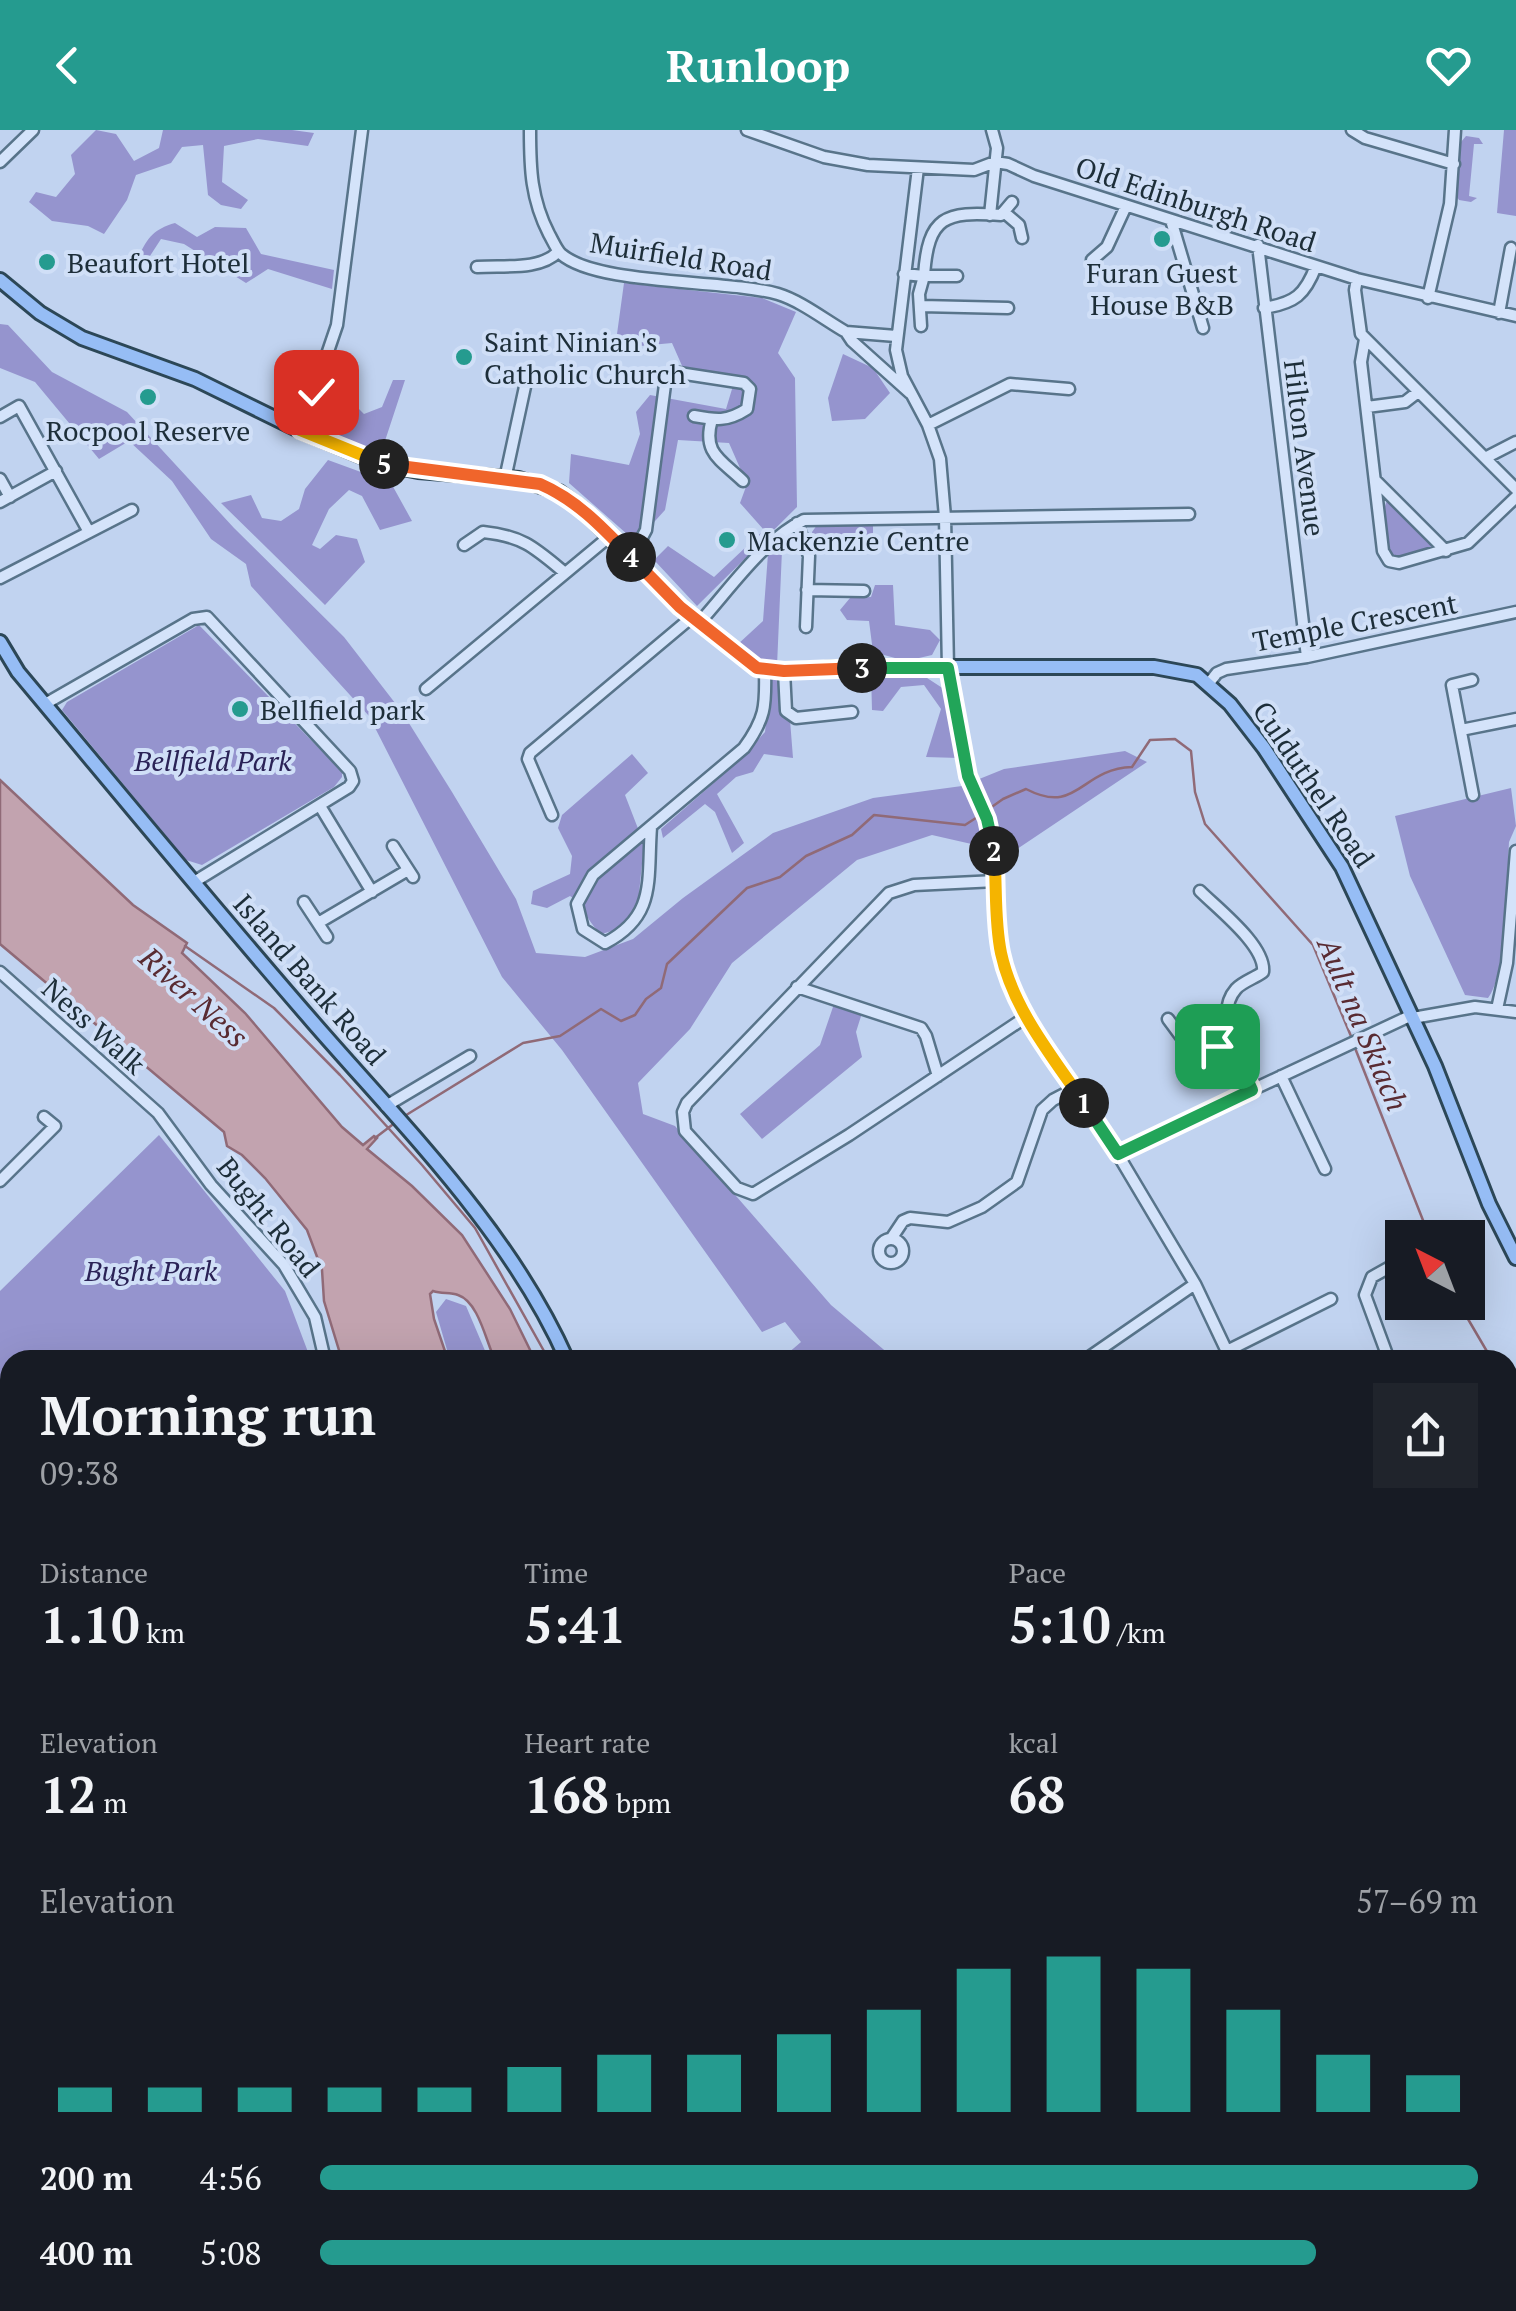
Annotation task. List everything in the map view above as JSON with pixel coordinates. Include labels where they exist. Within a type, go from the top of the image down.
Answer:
[{"type":"main road","points":[[0,280],[40,313],[82,338],[195,379],[378,463],[418,471],[504,478],[540,484],[559,492],[696,620],[747,662],[765,671]]},
{"type":"main road","name":"Island Bank Road","points":[[2,647],[194,882],[453,1184],[520,1276],[562,1350]]},
{"type":"main road","name":"Culduthel Road","points":[[765,671],[1154,666],[1190,672],[1209,684],[1264,748],[1342,867],[1413,1017],[1489,1204],[1516,1258]]},
{"type":"street","points":[[0,162],[33,130]]},
{"type":"street","points":[[300,430],[337,326],[362,130]]},
{"type":"street","name":"Muirfield Road","points":[[530,130],[530,181],[537,210],[558,252],[582,267],[620,275],[781,295],[846,332],[911,394],[940,459],[948,668],[968,776],[987,819],[995,853],[1000,952],[1026,1017],[1118,1154],[1195,1284],[1227,1350]]},
{"type":"street","name":"Old Edinburgh Road","points":[[748,130],[824,157],[868,165],[974,170],[995,162],[1008,164],[1034,176],[1356,278],[1516,316]]},
{"type":"street","points":[[990,214],[997,148],[992,130]]},
{"type":"street","points":[[1352,130],[1365,138],[1454,164]]},
{"type":"street","points":[[1428,298],[1450,204],[1455,130]]},
{"type":"street","points":[[911,394],[898,363],[896,336],[918,168]]},
{"type":"street","points":[[1005,213],[1012,202]]},
{"type":"street","points":[[1092,260],[1106,247],[1126,206]]},
{"type":"street","points":[[921,326],[919,294],[929,238],[938,223],[950,216],[1005,213],[1019,225],[1022,238]]},
{"type":"street","points":[[1170,220],[1203,328]]},
{"type":"street","name":"Hilton Avenue","points":[[1258,246],[1307,657]]},
{"type":"street","points":[[1499,313],[1510,248]]},
{"type":"street","points":[[477,266],[539,264],[558,252]]},
{"type":"street","points":[[1264,308],[1286,305],[1301,296],[1316,266]]},
{"type":"street","points":[[904,274],[957,276]]},
{"type":"street","points":[[1356,278],[1358,320],[1365,339],[1516,493],[1475,538],[1446,551],[1398,563],[1389,561],[1383,551],[1361,362],[1365,339]]},
{"type":"street","points":[[921,306],[1008,308]]},
{"type":"street","points":[[846,332],[896,336]]},
{"type":"street","points":[[1048,386],[1050,370]]},
{"type":"street","points":[[628,554],[646,530],[666,377],[679,373],[744,383],[750,388],[746,409],[728,420],[694,416]]},
{"type":"street","points":[[504,478],[526,382]]},
{"type":"street","points":[[928,425],[1010,384],[1069,389]]},
{"type":"street","points":[[1367,407],[1405,402],[1418,392]]},
{"type":"street","points":[[0,417],[19,406],[90,532]]},
{"type":"street","points":[[712,420],[708,446],[742,481]]},
{"type":"street","points":[[1485,458],[1516,442]]},
{"type":"street","points":[[0,479],[5,500],[56,472]]},
{"type":"street","points":[[1376,481],[1446,551]]},
{"type":"street","points":[[0,578],[132,510]]},
{"type":"street","points":[[552,815],[528,759],[530,753],[696,620],[762,553],[798,523],[814,518],[1189,514]]},
{"type":"street","points":[[798,523],[809,556],[806,627]]},
{"type":"street","points":[[464,545],[483,532],[508,535],[528,542],[566,573]]},
{"type":"street","points":[[426,689],[610,536]]},
{"type":"street","points":[[807,590],[864,591]]},
{"type":"street","name":"Temple Crescent","points":[[1209,684],[1221,670],[1307,657],[1516,612]]},
{"type":"street","points":[[45,704],[193,619],[206,618],[350,771],[353,781],[349,787],[194,882]]},
{"type":"street","points":[[651,828],[646,901],[629,930],[605,943],[583,929],[577,904],[594,875],[744,748],[762,724],[765,671]]},
{"type":"street","points":[[784,671],[786,711],[796,718],[852,712]]},
{"type":"street","points":[[1472,680],[1452,685],[1473,795]]},
{"type":"street","points":[[1460,730],[1516,719]]},
{"type":"street","points":[[320,806],[372,892]]},
{"type":"street","points":[[318,922],[410,873],[392,846]]},
{"type":"street","points":[[1497,1009],[1508,963],[1516,851]]},
{"type":"street","points":[[996,881],[902,887],[879,902],[796,986],[682,1112],[686,1131],[737,1188],[753,1194],[761,1192],[1026,1017]]},
{"type":"street","points":[[1200,891],[1254,945],[1264,963],[1263,972],[1232,995],[1228,1024],[1231,1043],[1252,1090]]},
{"type":"street","points":[[304,902],[327,938]]},
{"type":"street","name":"Ness Walk","points":[[0,972],[158,1113]]},
{"type":"street","points":[[796,986],[921,1028],[938,1076]]},
{"type":"street","points":[[1118,1154],[1397,1022],[1456,1008],[1516,1012]]},
{"type":"street","points":[[1169,1019],[1186,1042],[1217,1046],[1231,1043]]},
{"type":"street","points":[[394,1115],[470,1056]]},
{"type":"street","points":[[1281,1076],[1325,1169]]},
{"type":"street","points":[[891,1239],[903,1221],[910,1218],[948,1222],[982,1207],[1018,1182],[1042,1110],[1074,1088]]},
{"type":"street","name":"Bught Road","points":[[158,1113],[212,1185],[284,1265],[315,1317],[323,1350]]},
{"type":"street","points":[[0,1181],[59,1131],[44,1118]]},
{"type":"street","points":[[1385,1272],[1372,1277],[1365,1295],[1385,1350]]},
{"type":"street","points":[[1099,1350],[1195,1284]]},
{"type":"street","points":[[1238,1350],[1331,1300]]},
{"type":"green space","points":[[96,130],[116,134],[134,161],[159,148],[163,130],[314,133],[308,146],[258,139],[224,146],[222,182],[248,200],[241,209],[221,205],[208,195],[203,145],[182,147],[171,163],[136,175],[127,200],[104,234],[88,226],[52,221],[29,202],[36,192],[56,197],[75,174],[71,155]]},
{"type":"green space","points":[[1504,130],[1516,130],[1516,216],[1497,213]]},
{"type":"green space","points":[[1466,136],[1479,138],[1483,144],[1474,144],[1469,196],[1477,198],[1471,202],[1459,200],[1456,195],[1461,142]]},
{"type":"green space","points":[[175,223],[197,237],[215,227],[246,228],[261,254],[334,270],[332,289],[268,269],[246,283],[184,244],[161,239],[148,259],[137,262],[151,236]]},
{"type":"green space","points":[[624,283],[762,298],[796,312],[778,353],[795,378],[797,507],[697,606],[654,560],[668,546],[714,577],[764,530],[740,503],[747,484],[729,443],[678,440],[665,510],[636,542],[569,483],[571,454],[629,465],[640,434],[636,412],[650,395],[726,409],[735,379],[683,368],[672,343],[629,347],[617,334]]},
{"type":"green space","points":[[0,324],[8,325],[52,372],[127,412],[234,528],[344,637],[402,712],[452,792],[516,899],[536,953],[585,957],[633,939],[773,833],[873,798],[962,786],[1004,769],[1125,751],[1147,762],[1011,853],[932,835],[857,860],[732,963],[690,1029],[638,1083],[643,1114],[675,1126],[831,1305],[884,1350],[792,1350],[801,1342],[785,1322],[762,1332],[562,1050],[502,977],[369,716],[251,586],[246,564],[211,539],[172,481],[129,441],[99,459],[35,382],[0,368]]},
{"type":"green space","points":[[843,354],[873,368],[890,393],[865,419],[832,421],[828,398]]},
{"type":"green space","points":[[393,380],[405,380],[381,453],[347,444],[315,425],[329,384],[357,390],[355,405],[364,414],[382,407]]},
{"type":"green space","points":[[328,460],[391,483],[412,521],[380,530],[362,496],[349,490],[329,509],[312,545],[320,549],[336,535],[357,539],[365,562],[325,605],[221,503],[251,495],[262,518],[281,521],[299,509],[305,489]]},
{"type":"green space","points":[[1387,501],[1431,542],[1431,550],[1399,559],[1392,557],[1384,529]]},
{"type":"green space","points":[[825,523],[873,524],[873,537],[844,538],[843,554],[816,553],[812,532]]},
{"type":"green space","points":[[782,550],[777,666],[753,661],[737,645],[763,621],[768,554]]},
{"type":"green space","points":[[875,585],[893,585],[895,625],[930,630],[940,640],[932,655],[906,661],[873,652],[869,621],[847,620],[840,610],[850,598],[871,597]]},
{"type":"green space","name":"Bellfield Park","points":[[199,625],[342,772],[334,787],[202,865],[186,860],[62,710],[67,702]]},
{"type":"green space","points":[[871,673],[924,676],[947,691],[959,758],[926,757],[941,709],[924,685],[901,687],[883,711],[872,710]]},
{"type":"green space","points":[[778,677],[782,712],[790,720],[793,758],[764,754],[753,772],[736,777],[717,794],[744,843],[732,853],[715,812],[705,804],[663,838],[661,829],[740,760],[765,732],[770,679]]},
{"type":"green space","points":[[632,754],[648,773],[625,795],[644,844],[638,903],[624,927],[602,934],[570,896],[547,908],[531,904],[533,891],[570,874],[572,856],[558,828],[562,815]]},
{"type":"green space","points":[[1511,788],[1516,826],[1509,842],[1499,969],[1488,998],[1465,995],[1410,876],[1395,816]]},
{"type":"green space","points":[[834,1004],[862,1013],[856,1032],[862,1057],[762,1139],[740,1114],[820,1045]]},
{"type":"green space","name":"Bught Park","points":[[159,1135],[285,1291],[307,1350],[0,1350],[0,1291]]},
{"type":"green space","points":[[446,1299],[466,1306],[485,1350],[447,1350],[436,1312]]},
{"type":"water","name":"River Ness","points":[[0,780],[133,905],[187,943],[182,953],[245,1013],[342,1127],[363,1145],[374,1136],[377,1138],[367,1149],[462,1235],[510,1309],[530,1350],[491,1350],[481,1323],[465,1299],[433,1291],[430,1294],[434,1319],[445,1350],[339,1350],[324,1301],[322,1270],[307,1230],[265,1178],[227,1146],[224,1132],[0,944]]},
{"type":"waterway","name":"Ault na Skiach","points":[[986,811],[1026,789],[1043,796],[1069,794],[1101,775],[1132,767],[1150,740],[1175,739],[1191,751],[1195,792],[1205,824],[1313,945],[1353,1041]]},
{"type":"waterway","name":"Ault na Skiach","points":[[403,1117],[523,1043],[560,1036],[601,1009],[621,1021],[635,1015],[646,999],[661,988],[667,964],[747,888],[780,877],[806,856],[852,835],[874,815],[965,825],[979,816]]},
{"type":"waterway","name":"River Ness","points":[[185,946],[274,1008],[422,1165],[475,1228],[543,1350]]},
{"type":"waterway","name":"Ault na Skiach","points":[[1355,1048],[1423,1220]]},
{"type":"waterway","name":"Ault na Skiach","points":[[375,1138],[396,1122]]},
{"type":"waterway","name":"Ault na Skiach","points":[[1469,1320],[1486,1350]]},
{"type":"place","name":"Furan Guest House B&B","points":[[1162,239]]},
{"type":"place","name":"Beaufort Hotel","points":[[47,262]]},
{"type":"place","name":"Saint Ninian's Catholic Church","points":[[464,357]]},
{"type":"place","name":"Rocpool Reserve","points":[[148,397]]},
{"type":"place","name":"Mackenzie Centre","points":[[727,540]]},
{"type":"place","name":"Bellfield park","points":[[240,709]]},
{"type":"route","points":[[316,392],[300,430],[340,448],[378,463],[418,471],[519,480],[559,492],[582,508],[680,607],[757,668],[948,668],[968,776],[987,819],[995,853],[996,916],[1006,971],[1026,1017],[1118,1154],[1252,1090],[1231,1043],[1217,1046]]}]
